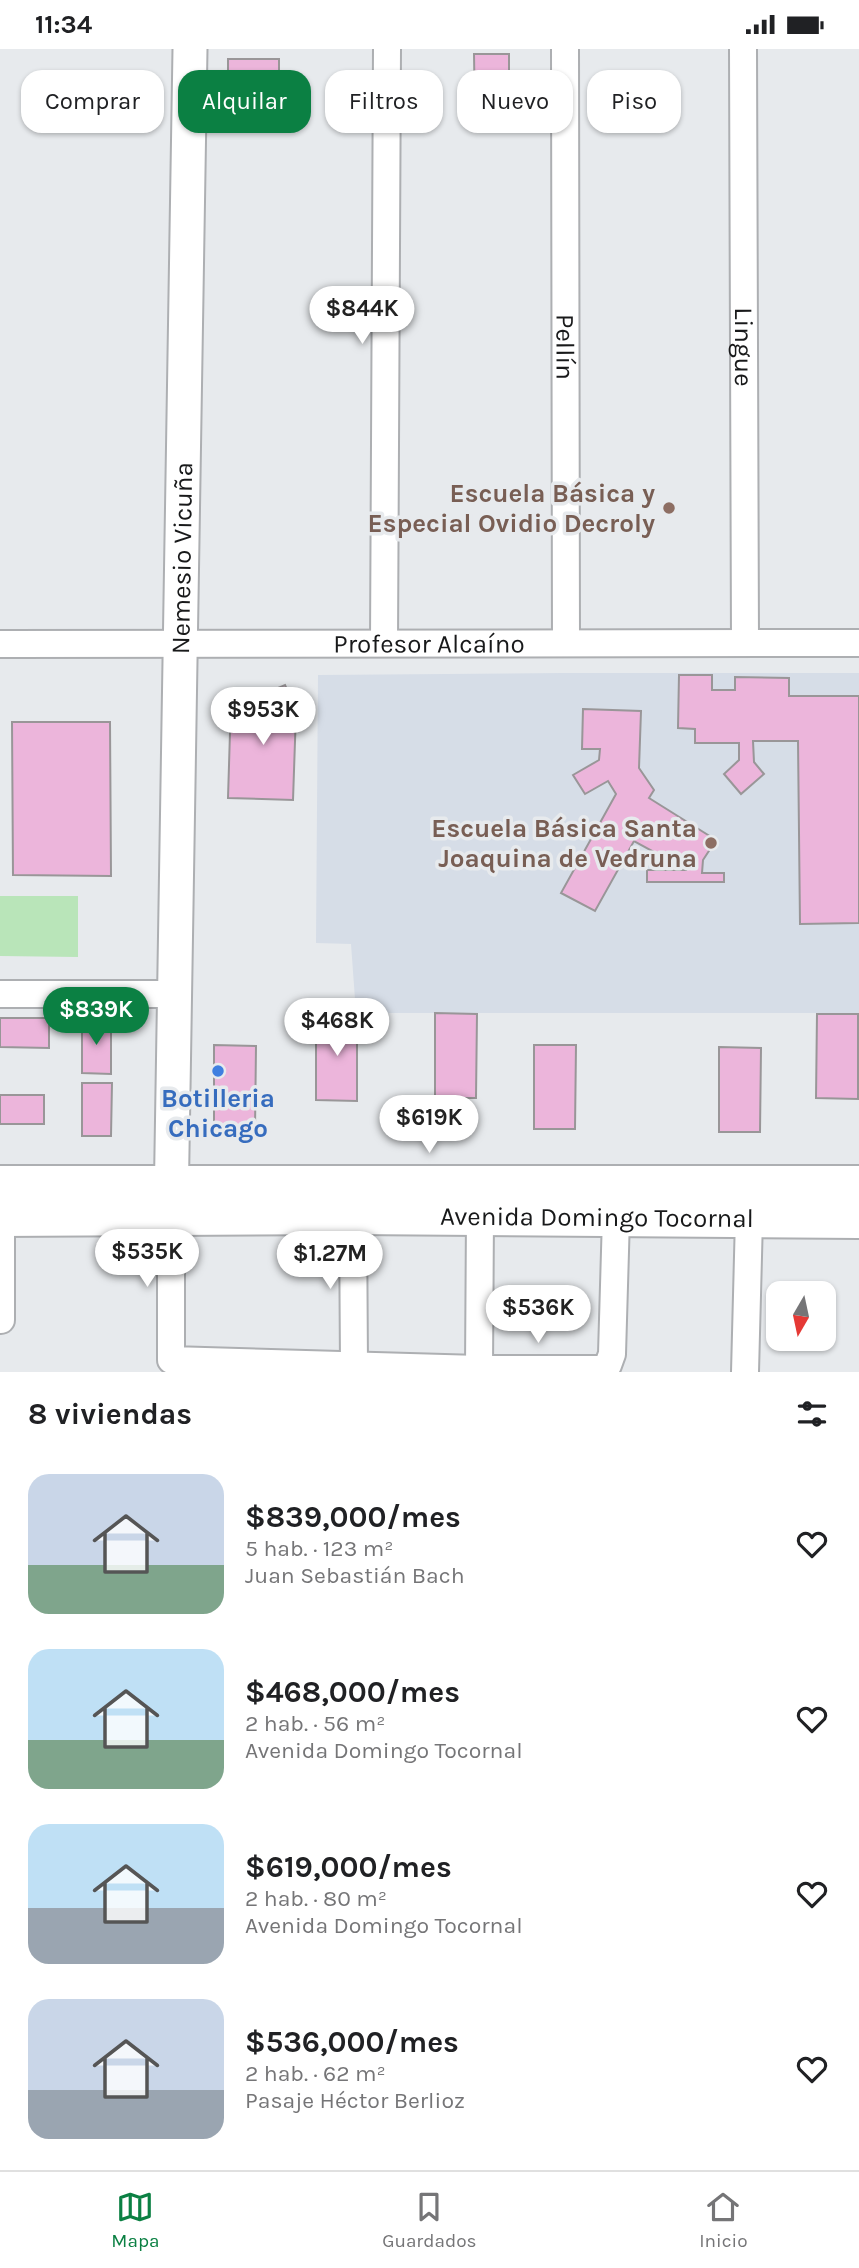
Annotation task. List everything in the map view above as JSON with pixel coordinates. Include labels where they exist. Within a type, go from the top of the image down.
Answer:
[{"type":"main road","name":"Avenida Domingo Tocornal","points":[[0,1206],[859,1185]]},
{"type":"main road","name":"Avenida Domingo Tocornal","points":[[171,1201],[353,1216],[859,1219]]},
{"type":"street","name":"Nemesio Vicuña","points":[[190,49],[174,994],[171,1360],[354,1365]]},
{"type":"street","points":[[384,643],[387,49]]},
{"type":"street","name":"Pellín","points":[[565,49],[566,643]]},
{"type":"street","name":"Lingue","points":[[743,49],[745,643]]},
{"type":"street","name":"Profesor Alcaíno","points":[[0,644],[859,642]]},
{"type":"street","points":[[0,994],[174,994]]},
{"type":"street","points":[[0,1206],[1,1320]]},
{"type":"street","points":[[353,1216],[354,1365],[479,1369],[601,1369],[608,1365],[612,1354],[616,1217]]},
{"type":"street","points":[[479,1369],[480,1216]]},
{"type":"street","points":[[746,1372],[749,1218]]},
{"type":"shaded area","points":[[859,673],[859,1013],[356,1013],[351,944],[316,943],[318,675]]},
{"type":"green space","points":[[0,896],[78,896],[78,957],[0,956]]},
{"type":"building","points":[[474,54],[509,54],[509,70],[474,70]]},
{"type":"building","points":[[228,59],[279,59],[279,70],[228,70]]},
{"type":"building","points":[[679,675],[712,675],[712,690],[735,690],[735,677],[789,678],[789,696],[859,696],[859,923],[800,924],[798,741],[753,741],[754,762],[764,774],[741,794],[724,774],[739,760],[739,743],[695,743],[695,729],[678,728]]},
{"type":"building","points":[[285,685],[296,712],[293,800],[228,798],[231,700],[247,701]]},
{"type":"building","points":[[583,709],[641,711],[639,768],[654,790],[649,798],[716,840],[703,860],[702,873],[724,873],[724,882],[647,882],[647,870],[687,870],[634,841],[595,911],[561,893],[616,794],[608,781],[585,794],[573,775],[599,760],[600,749],[582,749]]},
{"type":"building","points":[[12,722],[110,722],[111,876],[13,875]]},
{"type":"building","points":[[435,1013],[477,1014],[476,1098],[435,1098]]},
{"type":"building","points":[[817,1014],[858,1014],[858,1099],[816,1098]]},
{"type":"building","points":[[316,1016],[357,1016],[357,1101],[316,1100]]},
{"type":"building","points":[[0,1018],[49,1018],[49,1048],[0,1047]]},
{"type":"building","points":[[82,1020],[111,1021],[111,1074],[82,1073]]},
{"type":"building","points":[[214,1045],[256,1046],[255,1130],[214,1129]]},
{"type":"building","points":[[534,1045],[576,1045],[575,1129],[534,1129]]},
{"type":"building","points":[[719,1047],[761,1048],[760,1132],[719,1132]]},
{"type":"building","points":[[82,1083],[112,1083],[111,1136],[82,1136]]},
{"type":"building","points":[[0,1095],[44,1095],[44,1124],[0,1124]]},
{"type":"place","name":"Escuela Básica y Especial Ovidio Decroly","points":[[669,508]]},
{"type":"place","name":"Escuela Básica Santa Joaquina de Vedruna","points":[[711,843]]},
{"type":"place","name":"Botilleria Chicago","points":[[218,1071]]}]
